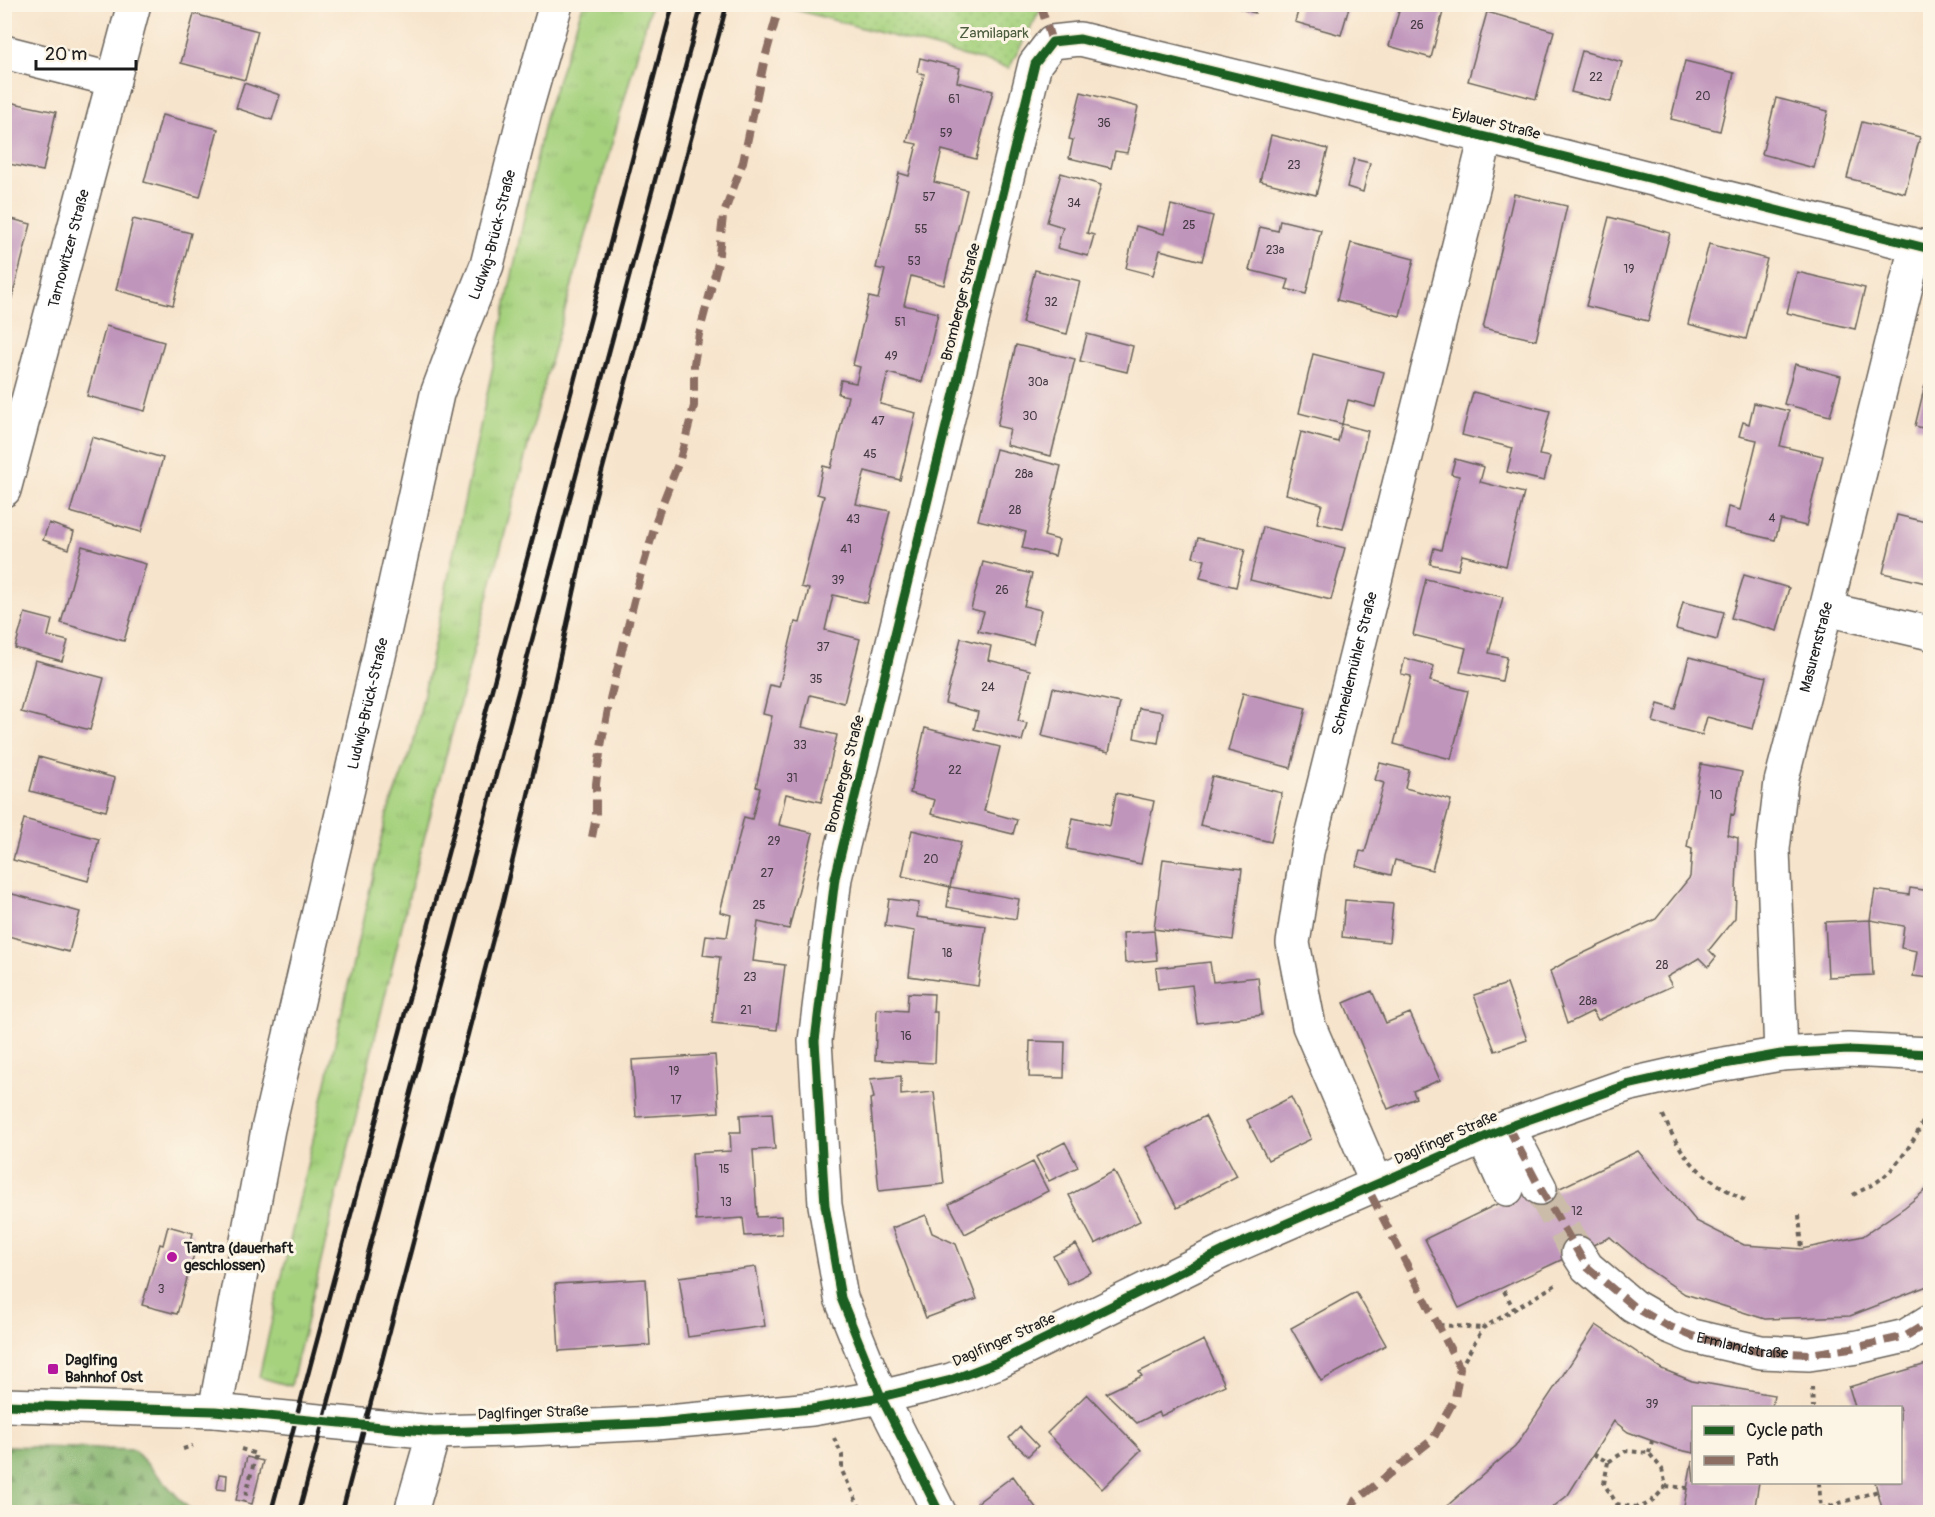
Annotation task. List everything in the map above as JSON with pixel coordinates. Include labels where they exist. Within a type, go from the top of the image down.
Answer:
[{"type":"street","name":"Tarnowitzer Straße","points":[[4,490],[134,4]]},
{"type":"street","name":"Ludwig-Brück-Straße","points":[[215,1411],[268,1129],[379,656],[437,394],[487,266],[525,112],[556,4]]},
{"type":"street","name":"Eylauer Straße","points":[[1052,42],[1080,39],[1486,137],[1923,248]]},
{"type":"street","name":"Bromberger Straße","points":[[939,1512],[881,1397],[841,1298],[825,1205],[815,1041],[835,879],[1035,64],[1052,42]]},
{"type":"street","points":[[4,52],[114,80]]},
{"type":"street","name":"Schneidemühler Straße","points":[[1377,1184],[1309,1026],[1293,943],[1307,852],[1486,137]]},
{"type":"street","name":"Masurenstraße","points":[[1781,1054],[1773,849],[1781,782],[1923,248]]},
{"type":"street","points":[[1826,609],[1930,633]]},
{"type":"street","name":"Daglfinger Straße","points":[[4,1405],[215,1411],[434,1432],[656,1423],[820,1407],[881,1397],[951,1380],[998,1362],[1223,1251],[1496,1133],[1627,1085],[1707,1067],[1781,1054],[1848,1050],[1930,1054]]},
{"type":"street","points":[[1496,1133],[1540,1188]]},
{"type":"street","points":[[1496,1133],[1507,1189]]},
{"type":"street","name":"Ermlandstraße","points":[[1582,1260],[1633,1305],[1668,1326],[1692,1336],[1761,1352],[1809,1354],[1858,1347],[1906,1336],[1930,1321]]},
{"type":"street","points":[[411,1512],[434,1432]]},
{"type":"path","points":[[1852,1195],[1882,1178],[1907,1151],[1930,1105]]},
{"type":"path","points":[[1664,1115],[1673,1138],[1690,1162],[1714,1184],[1746,1201]]},
{"type":"path","points":[[1799,1215],[1802,1249]]},
{"type":"path","points":[[1460,1368],[1484,1328],[1582,1260]]},
{"type":"path","points":[[1504,1291],[1514,1309]]},
{"type":"path","points":[[1439,1325],[1484,1328]]},
{"type":"path","points":[[820,1407],[842,1455],[842,1471],[862,1512]]},
{"type":"path","points":[[1649,1453],[1652,1441]]},
{"type":"path","points":[[1626,1451],[1649,1453],[1662,1469],[1666,1486],[1653,1500],[1635,1511],[1617,1504],[1604,1484],[1608,1462],[1626,1451]]},
{"type":"path","points":[[1593,1454],[1608,1462]]},
{"type":"path","points":[[244,1502],[255,1459]]},
{"type":"path","points":[[1819,1484],[1821,1511],[1878,1491]]},
{"type":"path","points":[[1666,1486],[1688,1488]]},
{"type":"green space","points":[[583,5],[651,5],[548,370],[411,888],[291,1386],[259,1377],[387,814],[413,745],[546,114]]},
{"type":"green space","name":"Zamilapark","points":[[778,5],[1043,5],[1009,68]]},
{"type":"green space","points":[[8,1446],[134,1450],[192,1512],[5,1512],[4,1456]]},
{"type":"building","points":[[1224,4],[1257,4],[1255,13]]},
{"type":"building","points":[[1300,4],[1350,4],[1341,35],[1295,22]]},
{"type":"building","points":[[1401,4],[1445,4],[1431,58],[1389,46]]},
{"type":"building","points":[[1487,12],[1554,31],[1536,99],[1468,81]]},
{"type":"building","points":[[194,14],[258,31],[245,80],[181,63]]},
{"type":"building","points":[[1582,51],[1622,62],[1611,102],[1571,92]]},
{"type":"building","points":[[920,58],[960,68],[957,82],[993,91],[976,159],[942,150],[934,182],[967,190],[944,285],[911,276],[904,305],[938,313],[922,382],[888,373],[880,404],[916,413],[900,480],[865,471],[856,504],[890,511],[867,603],[833,595],[825,630],[860,639],[844,703],[810,695],[802,727],[837,735],[821,802],[786,794],[779,825],[813,833],[789,929],[758,922],[753,961],[785,965],[777,1030],[712,1023],[720,957],[703,955],[706,935],[727,937],[731,915],[720,912],[744,817],[752,819],[760,788],[756,787],[772,716],[763,714],[770,685],[779,687],[795,622],[800,623],[809,589],[801,587],[824,496],[817,494],[823,466],[831,468],[848,396],[838,394],[841,380],[856,383],[860,367],[853,365],[869,297],[878,299],[885,270],[876,268],[899,173],[909,176],[917,144],[907,142],[924,74],[917,72]]},
{"type":"building","points":[[1685,61],[1734,73],[1720,131],[1671,119]]},
{"type":"building","points":[[244,83],[280,95],[272,120],[236,108]]},
{"type":"building","points":[[1081,92],[1138,107],[1127,153],[1115,151],[1111,168],[1069,158],[1073,140],[1069,139]]},
{"type":"building","points":[[1776,98],[1828,111],[1814,168],[1762,154]]},
{"type":"building","points":[[4,101],[56,112],[43,171],[4,163]]},
{"type":"building","points":[[162,115],[218,129],[200,197],[144,182]]},
{"type":"building","points":[[1862,122],[1920,137],[1905,193],[1847,178]]},
{"type":"building","points":[[1271,135],[1328,149],[1316,195],[1260,181]]},
{"type":"building","points":[[1354,159],[1370,163],[1363,192],[1347,187]]},
{"type":"building","points":[[1061,173],[1101,185],[1087,233],[1094,235],[1088,256],[1057,248],[1063,227],[1047,222]]},
{"type":"building","points":[[1514,194],[1567,206],[1536,340],[1483,328]]},
{"type":"building","points":[[1171,205],[1213,216],[1202,261],[1160,250],[1153,275],[1126,268],[1136,226],[1164,234]]},
{"type":"building","points":[[4,217],[31,224],[11,301],[4,300]]},
{"type":"building","points":[[1609,217],[1670,233],[1648,321],[1586,306]]},
{"type":"building","points":[[133,219],[191,233],[173,305],[116,290]]},
{"type":"building","points":[[1280,220],[1321,230],[1306,294],[1286,289],[1289,280],[1249,270],[1260,227],[1278,231]]},
{"type":"building","points":[[1351,243],[1414,259],[1400,316],[1337,300]]},
{"type":"building","points":[[1709,244],[1767,259],[1746,339],[1688,324]]},
{"type":"building","points":[[1035,270],[1080,281],[1067,334],[1022,323]]},
{"type":"building","points":[[1797,272],[1865,288],[1855,329],[1787,313]]},
{"type":"building","points":[[106,326],[164,342],[145,411],[87,396]]},
{"type":"building","points":[[1087,334],[1133,346],[1127,372],[1080,361]]},
{"type":"building","points":[[1016,345],[1075,359],[1051,456],[1006,445],[1010,429],[997,426]]},
{"type":"building","points":[[1313,354],[1384,372],[1375,407],[1348,400],[1342,424],[1299,413]]},
{"type":"building","points":[[1795,364],[1841,376],[1830,416],[1784,404]]},
{"type":"building","points":[[1925,385],[1930,386],[1930,430],[1915,426]]},
{"type":"building","points":[[1473,392],[1550,411],[1539,455],[1550,457],[1544,481],[1507,472],[1513,448],[1462,435]]},
{"type":"building","points":[[1754,403],[1789,411],[1780,446],[1823,456],[1806,526],[1781,520],[1775,540],[1724,528],[1728,507],[1740,510],[1757,440],[1739,436],[1743,422],[1749,424]]},
{"type":"building","points":[[1342,424],[1368,431],[1343,529],[1317,523],[1322,504],[1286,494],[1301,432],[1338,442]]},
{"type":"building","points":[[92,437],[163,458],[141,532],[70,512]]},
{"type":"building","points":[[996,449],[1061,466],[1044,536],[1059,540],[1055,556],[1022,548],[1026,532],[978,520]]},
{"type":"building","points":[[1455,459],[1484,467],[1480,482],[1524,493],[1506,566],[1462,555],[1458,570],[1430,564],[1434,548],[1441,550],[1459,476],[1451,474]]},
{"type":"building","points":[[1897,515],[1930,523],[1930,584],[1883,573]]},
{"type":"building","points":[[49,523],[74,532],[69,549],[43,540]]},
{"type":"building","points":[[1263,527],[1345,548],[1331,600],[1250,580]]},
{"type":"building","points":[[1198,538],[1245,549],[1236,587],[1200,578],[1205,560],[1193,557]]},
{"type":"building","points":[[82,546],[146,564],[124,641],[61,623]]},
{"type":"building","points":[[983,562],[1032,574],[1024,606],[1041,610],[1033,644],[978,631],[984,612],[971,609]]},
{"type":"building","points":[[1744,575],[1789,588],[1777,631],[1731,618]]},
{"type":"building","points":[[1426,579],[1503,597],[1489,653],[1507,657],[1502,681],[1460,672],[1466,648],[1413,635]]},
{"type":"building","points":[[1683,602],[1724,612],[1717,640],[1676,629]]},
{"type":"building","points":[[25,613],[52,620],[48,636],[68,641],[62,661],[15,648]]},
{"type":"building","points":[[961,638],[991,646],[988,660],[1030,670],[1018,721],[1027,723],[1022,741],[974,729],[978,712],[945,703]]},
{"type":"building","points":[[1689,657],[1766,677],[1753,729],[1707,717],[1702,735],[1653,722],[1658,704],[1675,709]]},
{"type":"building","points":[[1405,658],[1434,666],[1430,681],[1468,691],[1451,759],[1394,744],[1411,676],[1401,674]]},
{"type":"building","points":[[35,660],[104,678],[90,730],[21,712]]},
{"type":"building","points":[[1053,688],[1120,703],[1109,752],[1042,736]]},
{"type":"building","points":[[1243,693],[1306,708],[1291,768],[1228,751]]},
{"type":"building","points":[[1139,708],[1163,712],[1158,743],[1134,738]]},
{"type":"building","points":[[925,728],[1000,747],[984,811],[1017,820],[1013,834],[931,814],[935,800],[910,793]]},
{"type":"building","points":[[39,757],[115,778],[106,811],[30,791]]},
{"type":"building","points":[[1380,763],[1409,770],[1405,788],[1451,800],[1432,870],[1395,860],[1391,875],[1356,866],[1360,851],[1365,852],[1384,783],[1375,780]]},
{"type":"building","points":[[1701,764],[1742,772],[1728,835],[1738,838],[1735,918],[1709,950],[1716,957],[1708,967],[1699,958],[1667,977],[1672,986],[1598,1020],[1593,1011],[1567,1024],[1550,971],[1656,919],[1690,877],[1692,849],[1687,847]]},
{"type":"building","points":[[1212,776],[1282,793],[1271,842],[1200,825]]},
{"type":"building","points":[[1116,793],[1154,801],[1141,864],[1067,849],[1073,818],[1110,826]]},
{"type":"building","points":[[24,819],[99,839],[88,881],[13,860]]},
{"type":"building","points":[[912,830],[961,842],[950,887],[902,876]]},
{"type":"building","points":[[1163,859],[1242,869],[1233,940],[1154,929]]},
{"type":"building","points":[[950,887],[1019,899],[1016,919],[947,907]]},
{"type":"building","points":[[1910,888],[1930,891],[1930,978],[1913,976],[1917,951],[1901,948],[1904,926],[1870,920],[1875,890],[1909,895]]},
{"type":"building","points":[[5,892],[80,912],[69,952],[4,935]]},
{"type":"building","points":[[889,899],[919,903],[917,917],[986,926],[978,986],[909,976],[915,931],[885,926]]},
{"type":"building","points":[[1345,900],[1393,904],[1389,942],[1342,937]]},
{"type":"building","points":[[1870,920],[1873,975],[1828,977],[1825,922]]},
{"type":"building","points":[[1154,931],[1157,960],[1125,963],[1123,933]]},
{"type":"building","points":[[1210,962],[1213,982],[1258,977],[1262,1015],[1197,1023],[1192,985],[1158,989],[1156,968]]},
{"type":"building","points":[[1507,984],[1527,1040],[1495,1051],[1474,995]]},
{"type":"building","points":[[1372,991],[1386,1023],[1410,1013],[1440,1080],[1413,1091],[1416,1098],[1388,1109],[1344,1003]]},
{"type":"building","points":[[908,993],[934,994],[933,1012],[937,1012],[935,1063],[875,1060],[877,1009],[907,1011]]},
{"type":"building","points":[[1030,1041],[1065,1042],[1064,1078],[1029,1077]]},
{"type":"building","points":[[715,1055],[719,1112],[636,1117],[632,1060]]},
{"type":"building","points":[[901,1076],[901,1095],[934,1092],[944,1184],[879,1191],[870,1099],[874,1098],[870,1079]]},
{"type":"building","points":[[1291,1097],[1311,1139],[1268,1160],[1247,1120]]},
{"type":"building","points":[[772,1113],[775,1149],[753,1150],[757,1217],[781,1216],[782,1234],[745,1236],[743,1218],[696,1221],[692,1153],[731,1151],[730,1132],[741,1132],[740,1115]]},
{"type":"building","points":[[1205,1116],[1237,1176],[1177,1208],[1146,1147]]},
{"type":"building","points":[[1065,1142],[1078,1167],[1049,1181],[1036,1157]]},
{"type":"building","points":[[1638,1151],[1696,1221],[1744,1245],[1802,1249],[1863,1236],[1905,1207],[1928,1188],[1930,1183],[1930,1285],[1850,1316],[1765,1319],[1685,1294],[1645,1267],[1610,1237],[1459,1308],[1425,1239],[1532,1187],[1537,1199]]},
{"type":"building","points":[[1033,1162],[1048,1191],[965,1234],[949,1204]]},
{"type":"building","points":[[1114,1171],[1140,1221],[1095,1244],[1069,1195]]},
{"type":"building","points":[[926,1215],[932,1233],[956,1244],[977,1299],[926,1318],[892,1228]]},
{"type":"building","points":[[168,1226],[193,1233],[188,1252],[194,1254],[177,1314],[142,1305],[160,1244],[163,1245]]},
{"type":"building","points":[[1076,1244],[1091,1272],[1068,1284],[1053,1256]]},
{"type":"building","points":[[756,1267],[765,1326],[688,1337],[679,1277]]},
{"type":"building","points":[[646,1279],[650,1345],[559,1351],[555,1284]]},
{"type":"building","points":[[1356,1292],[1386,1345],[1321,1381],[1291,1328]]},
{"type":"building","points":[[1596,1325],[1662,1369],[1692,1381],[1774,1395],[1772,1406],[1692,1406],[1692,1453],[1628,1432],[1614,1421],[1568,1495],[1547,1512],[1440,1512],[1515,1447]]},
{"type":"building","points":[[1204,1340],[1225,1385],[1161,1416],[1159,1412],[1137,1423],[1106,1393],[1142,1376],[1139,1372]]},
{"type":"building","points":[[1930,1363],[1930,1512],[1883,1512],[1876,1484],[1902,1484],[1902,1406],[1855,1406],[1849,1387]]},
{"type":"building","points":[[1087,1394],[1141,1450],[1102,1489],[1047,1433]]},
{"type":"building","points":[[1020,1427],[1038,1446],[1028,1456],[1009,1438]]},
{"type":"building","points":[[247,1457],[263,1461],[252,1504],[236,1500]]},
{"type":"building","points":[[1692,1461],[1692,1484],[1759,1484],[1754,1512],[1683,1512]]},
{"type":"building","points":[[219,1474],[227,1475],[226,1490],[217,1489]]},
{"type":"building","points":[[1013,1476],[1039,1512],[983,1512],[977,1503]]},
{"type":"tunnel","points":[[1540,1188],[1578,1253]]},
{"type":"railway","points":[[271,1512],[546,488],[673,4]]},
{"type":"railway","points":[[299,1512],[702,4]]},
{"type":"railway","points":[[342,1512],[503,901],[551,698],[593,505],[727,4]]},
{"type":"marked path","points":[[592,837],[596,817],[596,784],[610,699],[640,577],[659,512],[680,459],[694,406],[694,364],[699,334],[718,263],[723,216],[743,162],[765,58],[780,4]]},
{"type":"marked path","points":[[1043,4],[1042,10],[1052,42]]},
{"type":"marked path","points":[[1508,1127],[1540,1188],[1587,1267],[1633,1306],[1668,1326],[1692,1336],[1761,1352],[1809,1354],[1858,1347],[1906,1336],[1930,1321]]},
{"type":"marked path","points":[[1349,1512],[1354,1502],[1433,1439],[1455,1398],[1460,1368],[1368,1189]]},
{"type":"cycle path","points":[[1052,42],[1080,39],[1486,137],[1930,249]]},
{"type":"cycle path","points":[[939,1512],[881,1397],[841,1298],[825,1205],[815,1041],[835,878],[1035,64],[1052,42]]},
{"type":"cycle path","points":[[4,1405],[215,1411],[434,1432],[656,1423],[812,1409],[881,1397],[951,1380],[998,1362],[1223,1251],[1508,1127],[1627,1085],[1707,1067],[1781,1054],[1848,1050],[1930,1054]]},
{"type":"place","name":"Tantra (dauerhaft geschlossen)","points":[[172,1257]]},
{"type":"place","name":"Daglfing Bahnhof Ost","points":[[53,1369]]}]
